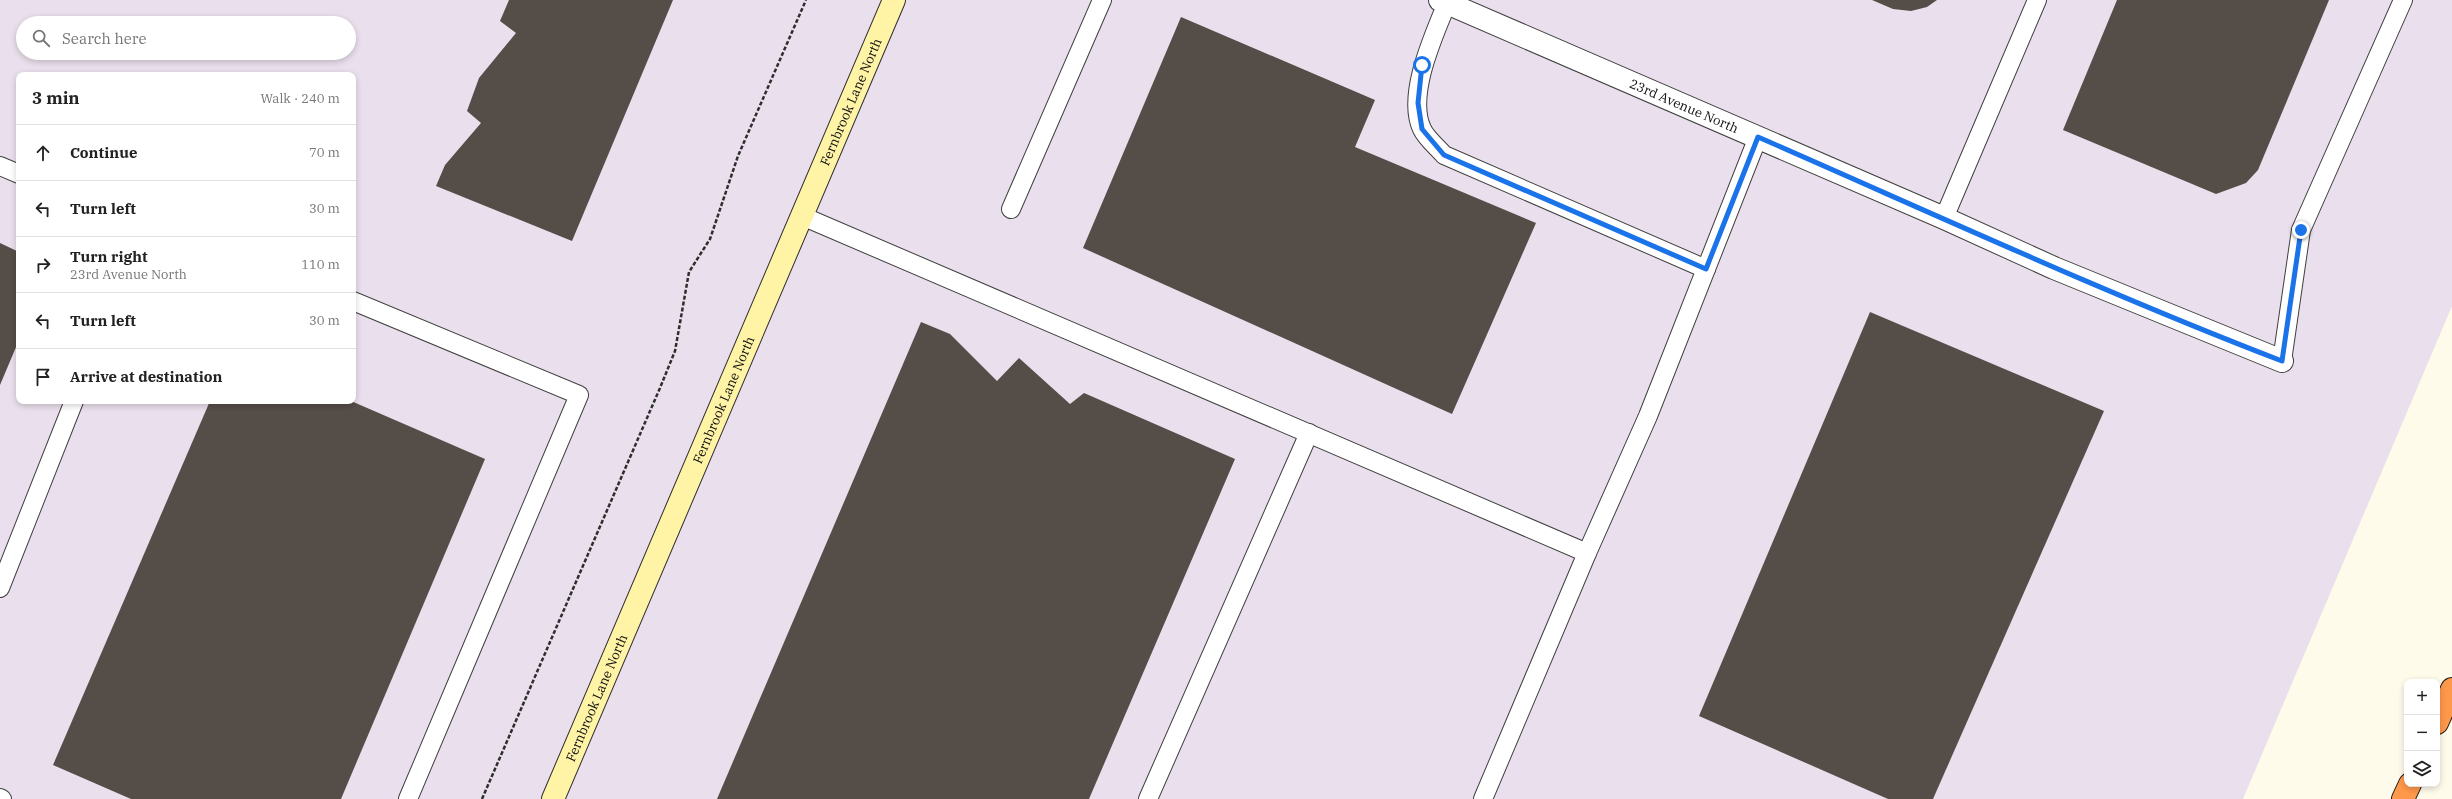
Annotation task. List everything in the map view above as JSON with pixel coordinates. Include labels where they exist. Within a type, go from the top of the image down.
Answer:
[{"type":"highway","points":[[2440,716],[2452,689]]},
{"type":"highway","points":[[2403,799],[2409,787]]},
{"type":"street","name":"Fernbrook Lane North","points":[[553,799],[894,0]]},
{"type":"street","name":"23rd Avenue North","points":[[1444,1],[1944,218],[2054,268],[2282,361]]},
{"type":"lane","points":[[1011,209],[1102,0]]},
{"type":"lane","points":[[1944,218],[2037,0]]},
{"type":"lane","points":[[2282,361],[2301,230],[2402,0]]},
{"type":"lane","points":[[1444,1],[1422,65],[1418,103],[1422,129],[1444,155],[1706,269]]},
{"type":"lane","points":[[1483,799],[1586,553],[1648,416],[1758,137]]},
{"type":"lane","points":[[0,166],[16,173]]},
{"type":"lane","points":[[802,216],[1586,553]]},
{"type":"lane","points":[[356,302],[579,395],[408,799]]},
{"type":"lane","points":[[0,588],[73,404]]},
{"type":"lane","points":[[1148,799],[1308,433]]},
{"type":"path","points":[[482,799],[676,351],[690,272],[710,239],[738,156],[806,0]]},
{"type":"shaded area","points":[[0,0],[2452,0],[2452,306],[2243,799],[0,799]]},
{"type":"building","points":[[509,0],[673,0],[572,241],[436,186],[445,165],[481,123],[467,111],[479,78],[516,33],[500,21]]},
{"type":"building","points":[[1872,0],[1937,0],[1927,7],[1911,11],[1893,9]]},
{"type":"building","points":[[2117,0],[2329,0],[2258,170],[2246,183],[2216,194],[2063,130]]},
{"type":"building","points":[[1181,17],[1375,100],[1355,147],[1536,223],[1452,414],[1083,248]]},
{"type":"building","points":[[0,243],[16,251],[16,347],[0,385]]},
{"type":"building","points":[[1870,312],[2104,411],[1933,799],[1888,799],[1699,716]]},
{"type":"building","points":[[921,322],[950,334],[997,381],[1019,358],[1070,404],[1084,393],[1235,459],[1089,799],[717,799]]},
{"type":"building","points":[[356,403],[485,459],[341,799],[131,799],[53,765],[209,404]]},
{"type":"route","points":[[1422,65],[1418,103],[1422,129],[1444,155],[1706,269],[1758,137],[1944,218],[2054,268],[2282,361],[2301,230]]}]
